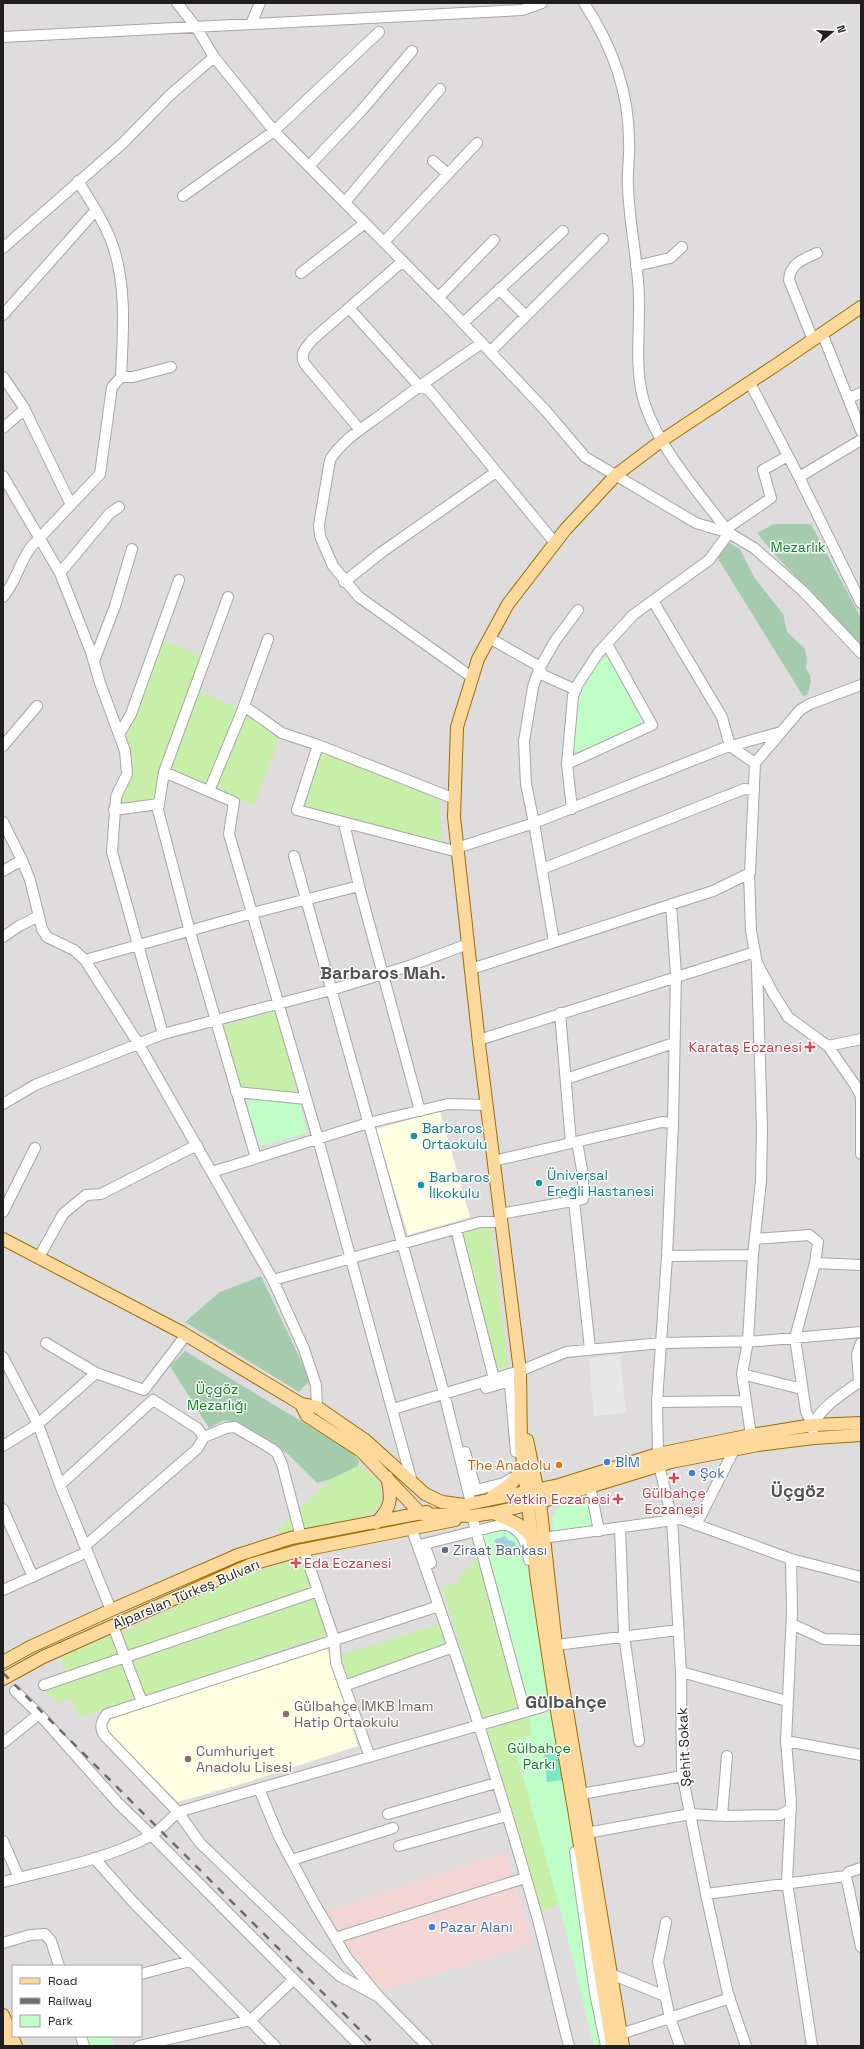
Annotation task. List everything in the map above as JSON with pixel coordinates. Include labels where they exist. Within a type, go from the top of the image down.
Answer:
[{"type":"main road","points":[[612,2046],[574,1809],[555,1704],[533,1497],[528,1466],[521,1446],[521,1418],[513,1375],[500,1218],[454,817],[457,727],[478,659],[508,604],[555,543],[616,475],[661,441],[861,306]]},
{"type":"main road","points":[[3,1239],[186,1335],[301,1404],[316,1407],[365,1440],[425,1494],[442,1502],[467,1504]]},
{"type":"main road","points":[[301,1404],[308,1416],[361,1452],[387,1477],[420,1514],[472,1516],[492,1513],[533,1497],[658,1460],[751,1435],[813,1425],[861,1423]]},
{"type":"main road","points":[[528,1466],[560,1490],[590,1486],[658,1460],[814,1438],[861,1435]]},
{"type":"main road","points":[[485,1501],[509,1486],[528,1466]]},
{"type":"main road","points":[[376,1523],[385,1514],[390,1503],[387,1477]]},
{"type":"main road","points":[[560,1490],[537,1538],[582,1794],[587,1833],[623,2046]]},
{"type":"main road","points":[[533,1497],[542,1526]]},
{"type":"main road","name":"Alparslan Türkeş Bulvarı","points":[[3,1662],[30,1647],[110,1610],[238,1555],[301,1537],[467,1504],[533,1497]]},
{"type":"main road","points":[[492,1513],[518,1524],[537,1538]]},
{"type":"main road","name":"Alparslan Türkeş Bulvarı","points":[[3,1679],[44,1656],[239,1569],[304,1550],[412,1530],[472,1516]]},
{"type":"main road","points":[[3,2015],[12,2036]]},
{"type":"main road","points":[[3,2039],[6,2046]]},
{"type":"street","points":[[177,3],[196,27],[214,57],[274,131],[439,297],[585,457],[696,523],[728,531],[754,548],[802,591],[861,653]]},
{"type":"street","points":[[251,24],[260,3]]},
{"type":"street","points":[[3,37],[251,24],[486,7],[522,10],[542,3]]},
{"type":"street","points":[[584,3],[603,36],[619,71],[627,105],[630,140],[628,186],[639,296],[639,363],[642,393],[651,421],[661,441],[728,531]]},
{"type":"street","points":[[183,196],[274,131],[379,32]]},
{"type":"street","points":[[309,166],[362,110],[412,51]]},
{"type":"street","points":[[3,248],[123,143],[170,95],[214,57]]},
{"type":"street","points":[[345,202],[440,89]]},
{"type":"street","points":[[384,242],[477,143]]},
{"type":"street","points":[[433,161],[448,174]]},
{"type":"street","points":[[3,597],[11,587],[22,559],[31,547],[100,474],[112,387],[121,377],[123,314],[120,276],[113,246],[96,210],[78,181]]},
{"type":"street","points":[[3,315],[96,210]]},
{"type":"street","points":[[301,273],[365,224]]},
{"type":"street","points":[[463,323],[562,230]]},
{"type":"street","points":[[490,352],[603,239]]},
{"type":"street","points":[[439,297],[494,240]]},
{"type":"street","points":[[636,266],[670,258],[682,248]]},
{"type":"street","points":[[818,253],[794,264],[790,271],[789,280],[848,398],[861,431]]},
{"type":"street","points":[[360,430],[304,363],[302,357],[304,350],[312,340],[403,261]]},
{"type":"street","points":[[500,289],[526,316]]},
{"type":"street","points":[[349,308],[420,386],[429,390],[555,543]]},
{"type":"street","points":[[473,678],[359,597],[344,582],[333,566],[324,548],[320,536],[320,525],[330,460],[334,452],[360,430],[482,343]]},
{"type":"street","points":[[121,377],[133,377],[171,367]]},
{"type":"street","points":[[3,377],[25,409],[71,505]]},
{"type":"street","points":[[750,382],[861,603]]},
{"type":"street","points":[[848,398],[861,393]]},
{"type":"street","points":[[3,428],[25,409]]},
{"type":"street","points":[[799,477],[861,440]]},
{"type":"street","points":[[572,808],[568,764],[573,696],[599,652],[633,615],[709,560],[728,531],[771,498],[763,470],[788,456]]},
{"type":"street","points":[[344,582],[382,552],[496,472]]},
{"type":"street","points":[[3,476],[41,538],[60,573],[120,733],[128,764],[127,774],[116,797],[112,852],[164,1034]]},
{"type":"street","points":[[60,573],[110,513],[119,507]]},
{"type":"street","points":[[94,661],[115,606],[132,549]]},
{"type":"street","points":[[120,733],[131,714],[179,580]]},
{"type":"street","points":[[228,596],[164,772],[158,810],[170,860],[215,1021],[256,1158]]},
{"type":"street","points":[[653,601],[722,717],[730,746],[756,763]]},
{"type":"street","points":[[554,942],[526,784],[524,741],[533,687],[540,669],[555,641],[578,610]]},
{"type":"street","points":[[489,638],[537,665],[543,675],[576,690]]},
{"type":"street","points":[[209,791],[244,706],[268,639]]},
{"type":"street","points":[[568,764],[652,725],[607,644]]},
{"type":"street","points":[[861,685],[810,704],[800,710],[756,763],[749,874],[751,931],[758,963],[773,993],[788,1017],[828,1046],[861,1096],[861,1154]]},
{"type":"street","points":[[3,746],[37,706]]},
{"type":"street","points":[[244,706],[282,733],[318,745],[455,799]]},
{"type":"street","points":[[318,745],[298,810],[344,823],[458,850],[534,823],[730,746],[781,732]]},
{"type":"street","points":[[164,772],[234,802],[229,834],[318,1139],[412,1482]]},
{"type":"street","points":[[542,869],[744,789],[754,790]]},
{"type":"street","points":[[114,810],[159,804]]},
{"type":"street","points":[[3,822],[30,880],[38,916],[47,937],[74,950],[85,960],[138,1043],[273,1280],[304,1349],[316,1385],[316,1407]]},
{"type":"street","points":[[344,823],[359,886],[420,1111]]},
{"type":"street","points":[[294,856],[444,1393],[467,1504]]},
{"type":"street","points":[[3,871],[22,860]]},
{"type":"street","points":[[471,969],[713,891],[749,874]]},
{"type":"street","points":[[85,960],[190,932],[253,913],[359,886]]},
{"type":"street","name":"Şehit Sokak","points":[[671,904],[676,976],[673,1123],[668,1256],[657,1402],[658,1460],[672,1519],[681,1672],[682,1776],[706,1894],[730,1998],[746,2046]]},
{"type":"street","points":[[3,937],[18,926],[38,916]]},
{"type":"street","points":[[3,1104],[35,1085],[164,1034],[279,1002],[331,990],[383,974],[468,944]]},
{"type":"street","points":[[479,1040],[755,952]]},
{"type":"street","points":[[751,1435],[742,1374],[748,1341],[753,1255],[761,1180],[762,1128],[758,963]]},
{"type":"street","points":[[273,1280],[480,1222],[583,1199],[583,1175],[574,1142],[560,1013]]},
{"type":"street","points":[[828,1046],[861,1039]]},
{"type":"street","points":[[566,1079],[674,1043]]},
{"type":"street","points":[[236,1092],[306,1099]]},
{"type":"street","points":[[212,1172],[368,1124],[448,1104],[486,1105]]},
{"type":"street","points":[[493,1161],[662,1122],[673,1123]]},
{"type":"street","points":[[39,1257],[63,1214],[86,1195],[100,1194],[197,1145]]},
{"type":"street","points":[[3,1212],[35,1148]]},
{"type":"street","points":[[574,1201],[590,1350]]},
{"type":"street","points":[[456,1229],[494,1378]]},
{"type":"street","points":[[755,1239],[809,1235],[818,1242],[796,1338],[806,1412],[813,1425],[814,1438]]},
{"type":"street","points":[[668,1256],[753,1255]]},
{"type":"street","points":[[814,1263],[861,1265]]},
{"type":"street","points":[[513,1375],[518,1468],[508,1481],[476,1490],[450,1398],[513,1375],[566,1352],[662,1343],[748,1341],[861,1332]]},
{"type":"street","points":[[144,1390],[186,1335]]},
{"type":"street","points":[[46,1343],[96,1373],[144,1390],[153,1400],[197,1428],[204,1437]]},
{"type":"street","points":[[813,1425],[825,1407],[860,1381],[857,1354],[861,1343]]},
{"type":"street","points":[[3,1357],[38,1424],[60,1485],[110,1610]]},
{"type":"street","points":[[3,1446],[38,1424],[96,1373]]},
{"type":"street","points":[[742,1374],[802,1389]]},
{"type":"street","points":[[393,1409],[494,1378],[513,1375]]},
{"type":"street","points":[[60,1485],[153,1400]]},
{"type":"street","points":[[657,1402],[746,1401]]},
{"type":"street","points":[[3,1590],[33,1577],[86,1549],[197,1449],[204,1437],[226,1428],[235,1427],[277,1453],[282,1464],[301,1537]]},
{"type":"street","points":[[696,1525],[734,1450]]},
{"type":"street","points":[[590,1486],[599,1531]]},
{"type":"street","points":[[4,1516],[33,1577]]},
{"type":"street","points":[[472,1516],[516,1674],[525,1712]]},
{"type":"street","points":[[537,1538],[681,1519],[791,1559],[861,1577]]},
{"type":"street","points":[[540,1704],[550,1700],[526,1544],[515,1529],[504,1524],[424,1544],[479,1720],[496,1783],[538,1921],[569,2046]]},
{"type":"street","points":[[620,1528],[624,1636],[639,1741]]},
{"type":"street","points":[[412,1530],[479,1720]]},
{"type":"street","points":[[304,1550],[334,1639],[336,1664],[370,1757]]},
{"type":"street","points":[[791,1559],[792,1624],[786,1741],[791,1809],[788,1882],[812,2046]]},
{"type":"street","points":[[44,1685],[318,1591]]},
{"type":"street","points":[[379,1997],[340,1976],[200,1843],[178,1812],[102,1732],[102,1720],[107,1714],[142,1702],[439,1606]]},
{"type":"street","points":[[792,1624],[824,1639],[861,1640]]},
{"type":"street","points":[[113,1626],[142,1702]]},
{"type":"street","points":[[556,1645],[678,1630]]},
{"type":"street","points":[[344,1686],[453,1647]]},
{"type":"street","points":[[681,1672],[787,1701]]},
{"type":"street","points":[[15,1691],[39,1714],[118,1804],[152,1836],[360,2046]]},
{"type":"street","points":[[3,1882],[94,1858],[128,1847],[152,1836],[178,1812],[370,1757],[479,1720],[525,1712],[555,1704],[588,1948],[606,2046]]},
{"type":"street","points":[[3,1743],[39,1714]]},
{"type":"street","points":[[786,1741],[861,1755]]},
{"type":"street","points":[[722,1815],[727,1756]]},
{"type":"street","points":[[582,1794],[682,1776]]},
{"type":"street","points":[[388,1814],[496,1783]]},
{"type":"street","points":[[259,1789],[279,1837],[347,1958],[379,1997],[427,2046]]},
{"type":"street","points":[[587,1833],[690,1814],[780,1815],[791,1809]]},
{"type":"street","points":[[399,1846],[506,1816]]},
{"type":"street","points":[[292,1860],[393,1828]]},
{"type":"street","points":[[3,1841],[19,1878]]},
{"type":"street","points":[[94,1858],[134,1903],[275,2046]]},
{"type":"street","points":[[706,1894],[788,1882],[846,1876],[849,1872],[861,1868]]},
{"type":"street","points":[[846,1876],[861,1947]]},
{"type":"street","points":[[335,1938],[525,1878]]},
{"type":"street","points":[[666,1922],[658,1962],[670,2018],[680,2046]]},
{"type":"street","points":[[3,1943],[30,1935],[45,1934],[51,1941],[59,1965]]},
{"type":"street","points":[[142,1974],[190,1961]]},
{"type":"street","points":[[610,1974],[665,1996]]},
{"type":"street","points":[[139,2046],[251,2020],[293,1980]]},
{"type":"street","points":[[621,2034],[730,1998]]},
{"type":"shaded area","points":[[3,3],[861,3],[861,2046],[3,2046]]},
{"type":"shaded area","points":[[440,1111],[470,1217],[408,1235],[376,1129]]},
{"type":"shaded area","points":[[620,1355],[626,1413],[594,1416],[589,1358]]},
{"type":"shaded area","points":[[326,1644],[358,1746],[248,1782],[178,1802],[108,1732],[106,1725],[111,1719],[213,1682]]},
{"type":"shaded area","name":"Pazar Alanı","points":[[506,1852],[533,1944],[380,1992],[359,1963],[326,1911]]},
{"type":"green space","name":"Mezarlık","points":[[774,524],[811,524],[861,618],[861,646],[776,556],[757,533]]},
{"type":"green space","points":[[729,543],[740,549],[754,577],[783,614],[787,632],[805,649],[807,659],[806,669],[810,675],[811,682],[807,695],[803,696],[717,557]]},
{"type":"green space","points":[[161,639],[201,656],[162,767],[153,800],[120,804],[118,800],[134,762],[123,733]]},
{"type":"green space","points":[[611,656],[646,723],[577,753],[572,749],[574,724],[576,709],[584,681],[591,669],[599,661]]},
{"type":"green space","points":[[197,691],[238,708],[207,786],[169,769]]},
{"type":"green space","points":[[246,710],[279,738],[254,806],[215,787]]},
{"type":"green space","points":[[327,751],[439,796],[442,843],[303,807],[319,752]]},
{"type":"green space","points":[[277,1010],[298,1094],[242,1090],[221,1027]]},
{"type":"green space","points":[[252,1099],[300,1103],[307,1133],[260,1146],[246,1101]]},
{"type":"green space","points":[[484,1226],[491,1229],[508,1367],[495,1370],[460,1231]]},
{"type":"green space","name":"Üçgöz Mezarlığı","points":[[261,1276],[310,1380],[299,1392],[185,1322],[220,1292]]},
{"type":"green space","name":"Üçgöz Mezarlığı","points":[[185,1351],[352,1452],[359,1461],[358,1466],[331,1479],[317,1483],[288,1454],[241,1424],[224,1420],[209,1428],[170,1366]]},
{"type":"green space","points":[[358,1466],[371,1474],[380,1485],[381,1499],[379,1506],[374,1511],[367,1515],[344,1522],[281,1534],[278,1529],[331,1479]]},
{"type":"green space","points":[[589,1494],[596,1527],[553,1532],[552,1516],[562,1503]]},
{"type":"green space","name":"Gülbahçe Parkı","points":[[502,1526],[515,1532],[525,1553],[548,1698],[526,1702],[480,1532]]},
{"type":"green space","points":[[471,1537],[475,1538],[521,1709],[483,1720],[442,1587],[458,1582],[461,1574],[475,1561]]},
{"type":"green space","points":[[304,1558],[313,1588],[128,1652],[120,1634],[235,1577]]},
{"type":"green space","points":[[316,1597],[327,1634],[144,1697],[129,1660]]},
{"type":"green space","points":[[440,1624],[447,1645],[349,1679],[340,1655]]},
{"type":"green space","points":[[113,1635],[120,1654],[66,1673],[61,1657]]},
{"type":"green space","points":[[124,1659],[139,1698],[79,1718],[71,1698],[58,1703],[43,1690]]},
{"type":"green space","name":"Gülbahçe Parkı","points":[[554,1711],[608,2046],[594,2046],[562,1916],[513,1741],[532,1735],[529,1717]]},
{"type":"green space","points":[[529,1717],[532,1735],[513,1742],[559,1904],[540,1912],[485,1730]]},
{"type":"green space","points":[[558,1747],[563,1780],[547,1782],[543,1749]]},
{"type":"green space","points":[[85,2037],[111,2037],[114,2046],[89,2046]]},
{"type":"water","points":[[505,1536],[508,1540],[515,1542],[516,1549],[514,1554],[511,1555],[503,1550],[496,1551],[495,1549],[497,1545],[494,1540]]},
{"type":"railway","points":[[3,1673],[376,2046]]},
{"type":"place","name":"Karataş Eczanesi","points":[[810,1047]]},
{"type":"place","name":"Barbaros Ortaokulu","points":[[414,1136]]},
{"type":"place","name":"Üniversal Ereğli Hastanesi","points":[[539,1183]]},
{"type":"place","name":"Barbaros İlkokulu","points":[[421,1185]]},
{"type":"place","name":"BİM","points":[[607,1462]]},
{"type":"place","name":"The Anadolu","points":[[559,1465]]},
{"type":"place","name":"Şok","points":[[692,1473]]},
{"type":"place","name":"Gülbahçe Eczanesi","points":[[674,1478]]},
{"type":"place","name":"Yetkin Eczanesi","points":[[618,1499]]},
{"type":"place","name":"Ziraat Bankası","points":[[445,1550]]},
{"type":"place","name":"Eda Eczanesi","points":[[296,1563]]},
{"type":"place","name":"Gülbahçe İMKB İmam Hatip Ortaokulu","points":[[286,1714]]},
{"type":"place","name":"Cumhuriyet Anadolu Lisesi","points":[[188,1759]]},
{"type":"place","name":"Pazar Alanı","points":[[432,1927]]},
{"type":"district","name":"Barbaros Mah.","points":[[383,973]]},
{"type":"district","name":"Üçgöz","points":[[798,1491]]},
{"type":"district","name":"Gülbahçe","points":[[566,1702]]}]
